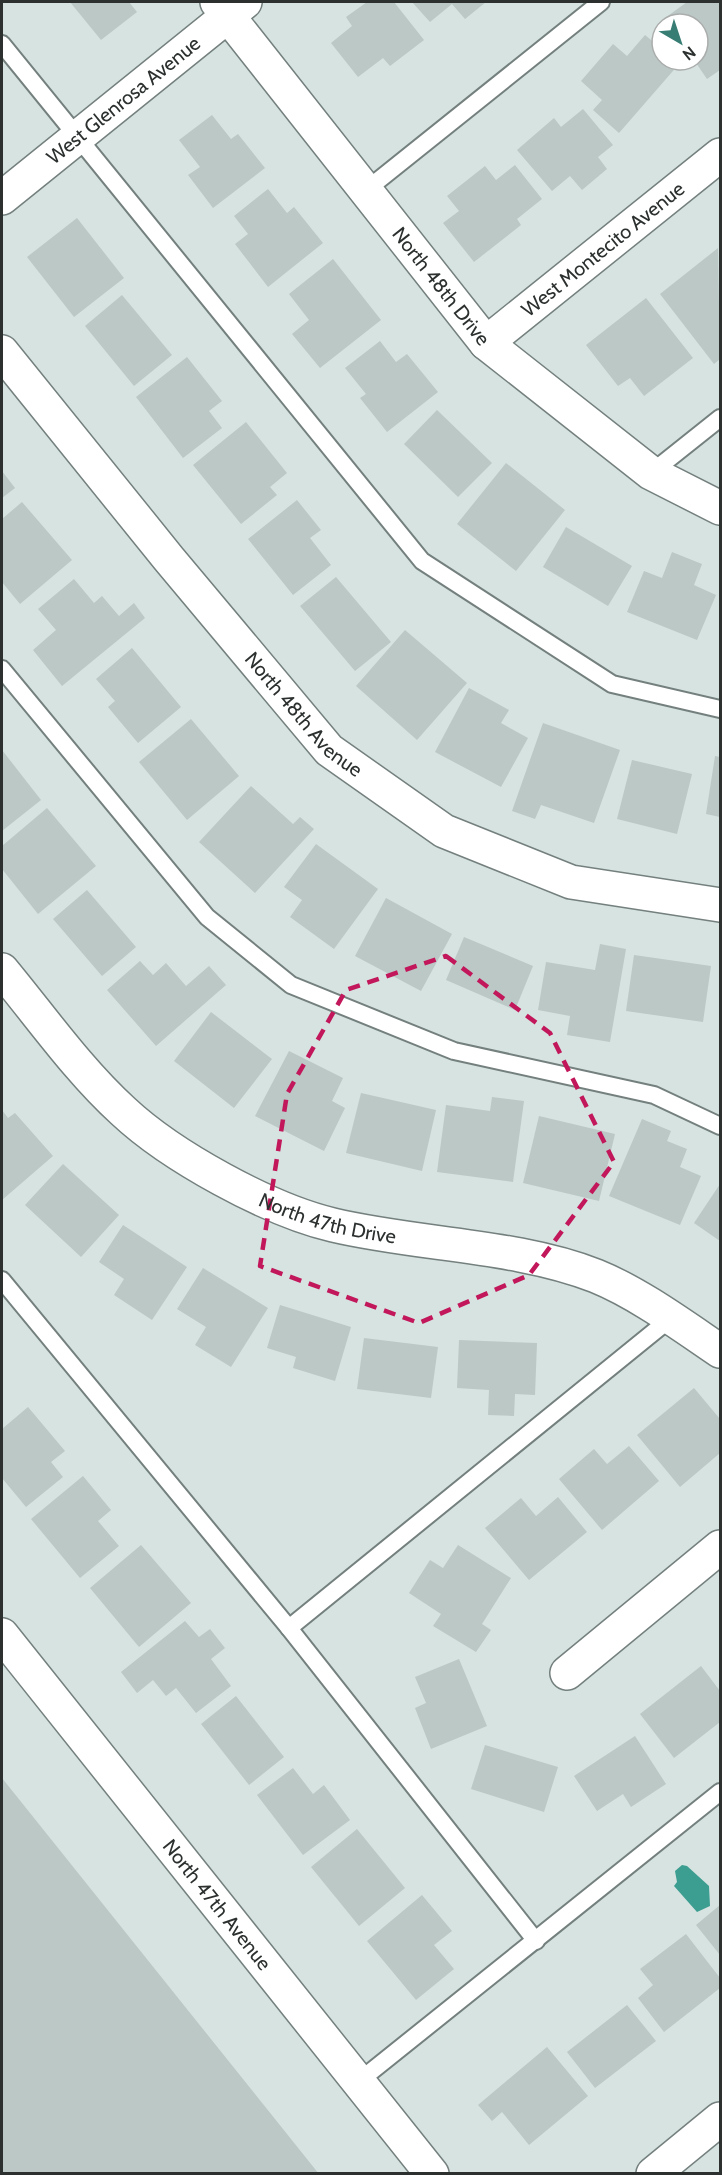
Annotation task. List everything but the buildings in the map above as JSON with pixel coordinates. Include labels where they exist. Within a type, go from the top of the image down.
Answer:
[{"type":"street","name":"North 48th Drive","points":[[230,6],[365,191],[486,343],[651,473],[720,508]]},
{"type":"street","name":"West Glenrosa Avenue","points":[[2,198],[230,6]]},
{"type":"street","name":"West Montecito Avenue","points":[[486,343],[720,155]]},
{"type":"street","name":"North 48th Avenue","points":[[2,352],[169,559],[329,750],[444,831],[571,882],[720,905]]},
{"type":"street","name":"North 47th Drive","points":[[2,970],[85,1071],[123,1112],[197,1166],[269,1201],[332,1225],[538,1259],[597,1276],[671,1318],[720,1352]]},
{"type":"street","points":[[567,1673],[720,1547]]},
{"type":"street","name":"North 47th Avenue","points":[[2,1635],[432,2174]]},
{"type":"street","points":[[653,2174],[720,2119]]},
{"type":"lane","points":[[365,191],[601,2]]},
{"type":"lane","points":[[2,44],[422,561],[612,684],[720,709]]},
{"type":"lane","points":[[651,473],[720,418]]},
{"type":"lane","points":[[2,669],[207,917],[291,985],[454,1051],[654,1095],[720,1126]]},
{"type":"lane","points":[[2,1280],[289,1628],[536,1941]]},
{"type":"lane","points":[[289,1628],[671,1318]]},
{"type":"lane","points":[[358,2082],[720,1792]]},
{"type":"highlighted area","points":[[446,956],[550,1033],[614,1162],[529,1275],[419,1323],[260,1266],[287,1094],[346,990]]},
{"type":"shaded area","points":[[682,1865],[687,1866],[709,1886],[710,1906],[697,1912],[674,1886],[677,1882],[675,1871]]}]
